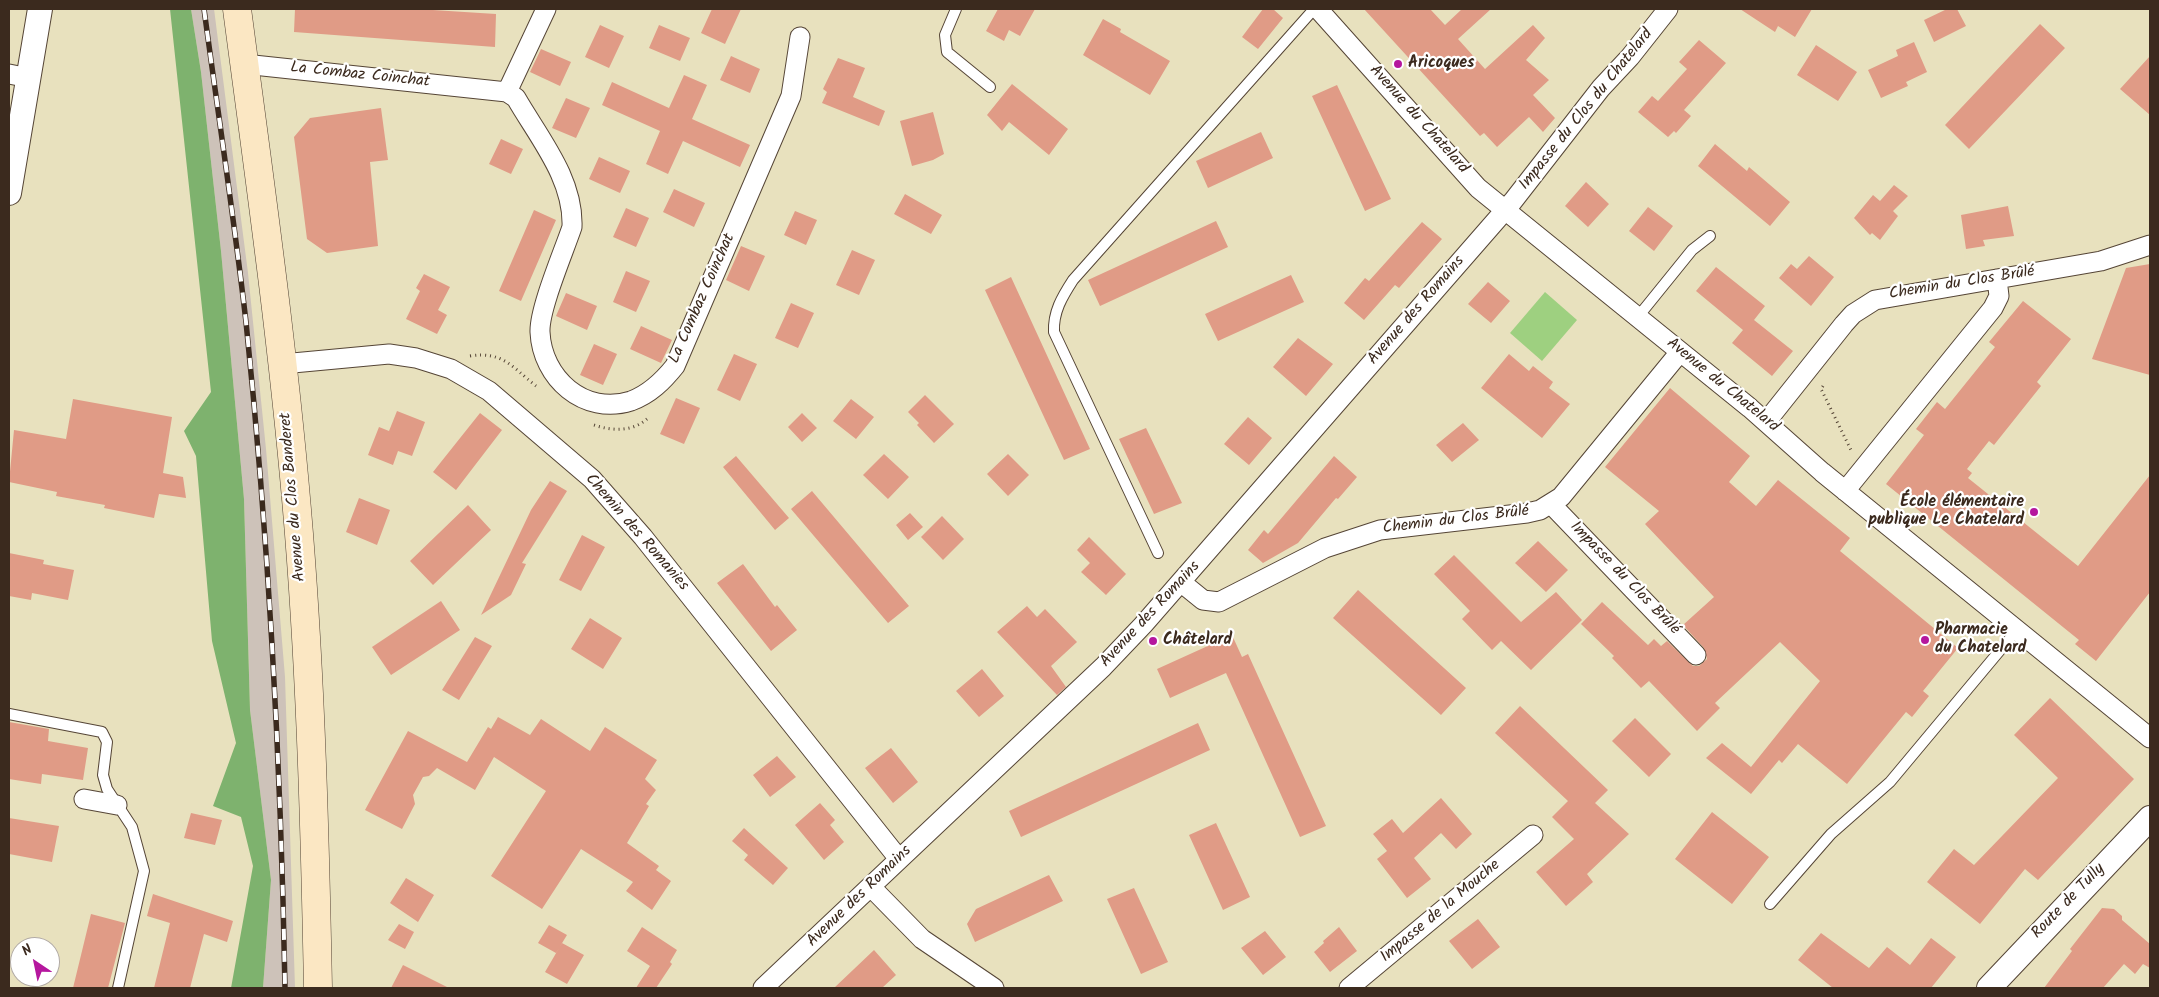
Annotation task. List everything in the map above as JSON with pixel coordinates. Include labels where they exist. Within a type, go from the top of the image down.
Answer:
[{"type":"main road","name":"Avenue du Clos Banderet","points":[[237,9],[282,364],[299,534],[315,816],[318,988]]},
{"type":"street","points":[[9,193],[19,76],[40,9]]},
{"type":"street","points":[[507,92],[546,9]]},
{"type":"street","name":"Avenue du Chatelard","points":[[1318,9],[1473,182],[1504,210],[1766,422],[1845,491],[2150,738]]},
{"type":"street","name":"Impasse du Clos du Chatelard","points":[[1504,210],[1601,88],[1630,57],[1668,9]]},
{"type":"street","name":"La Combaz Coinchat","points":[[244,64],[507,92],[516,98],[561,175],[570,196],[573,213],[572,226],[542,312],[540,329],[544,356],[559,381],[572,393],[590,402],[616,404],[644,394],[663,381],[675,366],[791,96],[800,37]]},
{"type":"street","name":"Avenue des Romains","points":[[763,988],[1103,667],[1182,583],[1504,210]]},
{"type":"street","name":"Chemin du Clos Brûlé","points":[[1766,422],[1853,314],[1874,300],[1886,296],[1911,294],[2101,261],[2150,245]]},
{"type":"street","points":[[1845,491],[1994,308],[1999,296],[1997,279]]},
{"type":"street","name":"Chemin du Clos Brûlé","points":[[1182,583],[1202,600],[1219,602],[1317,552],[1380,530],[1527,513],[1551,504],[1561,497],[1680,352]]},
{"type":"street","name":"Chemin des Romanies","points":[[282,364],[389,354],[416,358],[451,369],[490,391],[592,480],[643,537],[899,860]]},
{"type":"street","name":"Impasse du Clos Brûlé","points":[[1551,504],[1696,655]]},
{"type":"street","points":[[84,799],[117,805]]},
{"type":"street","name":"Route de Tully","points":[[1989,988],[2150,818]]},
{"type":"street","name":"Impasse de la Mouche","points":[[1349,988],[1533,835]]},
{"type":"street","points":[[871,887],[922,939],[994,988]]},
{"type":"lane","points":[[956,9],[945,35],[947,52],[990,87]]},
{"type":"lane","points":[[1158,553],[1054,332],[1057,309],[1073,280],[1314,9]]},
{"type":"lane","points":[[1637,318],[1692,250],[1710,236]]},
{"type":"lane","points":[[1770,904],[1831,834],[1890,782],[2017,630]]},
{"type":"lane","points":[[9,714],[102,732],[107,742],[104,775],[107,789],[132,828],[144,871],[118,988]]},
{"type":"path","points":[[1827,380],[1821,389],[1853,455]]},
{"type":"shaded area","points":[[191,9],[214,9],[248,273],[266,449],[285,677],[295,988],[263,988],[271,880],[250,710],[244,499],[221,251],[201,72]]},
{"type":"green space","points":[[170,9],[191,9],[201,72],[221,251],[244,499],[250,710],[271,880],[263,988],[231,988],[253,866],[241,817],[213,806],[236,743],[212,641],[196,456],[184,431],[211,392]]},
{"type":"green space","points":[[1545,292],[1577,320],[1542,361],[1510,333]]},
{"type":"building","points":[[295,9],[417,9],[496,14],[495,47],[294,32]]},
{"type":"building","points":[[712,9],[741,9],[725,44],[701,33]]},
{"type":"building","points":[[998,9],[1035,9],[1020,36],[1009,30],[1004,41],[986,31]]},
{"type":"building","points":[[1263,9],[1273,9],[1283,18],[1258,49],[1242,37]]},
{"type":"building","points":[[1364,9],[1430,9],[1445,25],[1462,9],[1491,9],[1458,39],[1485,69],[1533,25],[1545,38],[1526,60],[1549,80],[1533,95],[1555,118],[1543,132],[1529,117],[1497,147],[1484,133],[1480,136]]},
{"type":"building","points":[[1740,9],[1812,9],[1795,37],[1778,26],[1775,32]]},
{"type":"building","points":[[1947,9],[1957,9],[1966,26],[1934,42],[1924,20]]},
{"type":"building","points":[[1103,19],[1121,29],[1120,32],[1170,61],[1150,95],[1083,55]]},
{"type":"building","points":[[2040,24],[2065,48],[1969,149],[1945,125]]},
{"type":"building","points":[[600,25],[624,36],[609,68],[585,57]]},
{"type":"building","points":[[659,25],[690,38],[680,61],[649,48]]},
{"type":"building","points":[[1699,40],[1726,63],[1684,110],[1691,116],[1676,133],[1674,131],[1668,137],[1638,112],[1652,96],[1658,101],[1687,69],[1679,62]]},
{"type":"building","points":[[1914,42],[1927,72],[1906,82],[1908,86],[1881,98],[1868,70],[1898,56],[1896,50]]},
{"type":"building","points":[[1816,45],[1857,72],[1838,101],[1797,75]]},
{"type":"building","points":[[541,49],[571,62],[560,86],[530,72]]},
{"type":"building","points":[[731,56],[760,69],[750,93],[720,80]]},
{"type":"building","points":[[2150,56],[2150,115],[2120,89]]},
{"type":"building","points":[[838,58],[865,68],[853,97],[885,111],[879,126],[822,103],[827,92],[823,89]]},
{"type":"building","points":[[684,75],[707,85],[692,119],[750,145],[740,167],[683,141],[668,174],[646,164],[660,131],[602,105],[612,82],[669,108]]},
{"type":"building","points":[[1012,84],[1068,129],[1049,155],[1009,122],[1002,131],[987,115]]},
{"type":"building","points":[[1337,85],[1391,199],[1365,211],[1312,96]]},
{"type":"building","points":[[566,98],[590,108],[576,138],[552,128]]},
{"type":"building","points":[[381,108],[388,160],[370,162],[378,246],[327,253],[307,239],[294,137],[310,118]]},
{"type":"building","points":[[933,112],[944,154],[933,160],[912,166],[900,121]]},
{"type":"building","points":[[1261,132],[1273,158],[1208,188],[1196,161]]},
{"type":"building","points":[[501,139],[523,149],[511,174],[489,164]]},
{"type":"building","points":[[1715,144],[1747,171],[1749,167],[1790,202],[1770,226],[1698,166]]},
{"type":"building","points":[[599,157],[630,171],[620,193],[589,179]]},
{"type":"building","points":[[1586,182],[1609,204],[1588,227],[1565,206]]},
{"type":"building","points":[[1894,185],[1908,196],[1893,211],[1898,216],[1880,240],[1872,233],[1870,235],[1854,218],[1873,195],[1880,201]]},
{"type":"building","points":[[674,189],[705,203],[694,227],[663,212]]},
{"type":"building","points":[[905,194],[942,215],[931,234],[894,214]]},
{"type":"building","points":[[2008,206],[2014,236],[1983,240],[1985,246],[1966,249],[1961,215]]},
{"type":"building","points":[[1648,207],[1673,226],[1654,251],[1629,231]]},
{"type":"building","points":[[626,208],[649,218],[636,247],[613,237]]},
{"type":"building","points":[[534,210],[556,220],[521,301],[499,291]]},
{"type":"building","points":[[795,211],[817,220],[806,245],[784,235]]},
{"type":"building","points":[[1216,221],[1228,247],[1100,306],[1088,280]]},
{"type":"building","points":[[1422,222],[1442,239],[1399,288],[1395,285],[1364,320],[1344,303],[1365,278],[1369,281]]},
{"type":"building","points":[[741,246],[765,256],[749,291],[726,280]]},
{"type":"building","points":[[852,250],[875,260],[859,295],[836,285]]},
{"type":"building","points":[[1809,256],[1834,277],[1811,306],[1779,278],[1791,264],[1797,269]]},
{"type":"building","points":[[2150,264],[2150,375],[2092,359],[2126,268]]},
{"type":"building","points":[[1716,267],[1765,306],[1754,320],[1793,351],[1772,376],[1732,343],[1743,330],[1696,291]]},
{"type":"building","points":[[626,271],[650,281],[636,312],[613,302]]},
{"type":"building","points":[[424,274],[450,287],[438,310],[447,315],[437,334],[406,319],[420,291],[416,288]]},
{"type":"building","points":[[1291,275],[1304,302],[1218,341],[1205,314]]},
{"type":"building","points":[[1011,277],[1090,449],[1064,460],[985,290]]},
{"type":"building","points":[[1488,282],[1510,301],[1491,323],[1468,304]]},
{"type":"building","points":[[566,293],[597,306],[587,330],[556,316]]},
{"type":"building","points":[[2023,301],[2071,339],[2037,382],[2041,386],[1994,445],[1989,441],[1967,469],[1972,473],[1968,478],[2078,566],[2150,475],[2150,592],[2096,661],[2075,644],[2079,640],[1886,484],[1924,435],[1916,429],[1937,402],[1945,409],[1995,347],[1989,342]]},
{"type":"building","points":[[791,303],[814,313],[798,348],[775,338]]},
{"type":"building","points":[[641,326],[672,340],[661,363],[630,349]]},
{"type":"building","points":[[1298,338],[1333,364],[1306,396],[1273,367]]},
{"type":"building","points":[[594,344],[617,354],[603,385],[580,375]]},
{"type":"building","points":[[734,354],[757,364],[740,401],[717,390]]},
{"type":"building","points":[[1509,354],[1529,371],[1533,366],[1553,382],[1549,388],[1570,404],[1542,438],[1481,388]]},
{"type":"building","points":[[1670,388],[1750,456],[1729,482],[1756,506],[1778,480],[1850,538],[1840,551],[1958,648],[1923,691],[1929,696],[1912,717],[1906,712],[1847,784],[1798,744],[1782,763],[1779,760],[1751,794],[1706,758],[1722,743],[1751,767],[1820,681],[1780,642],[1715,703],[1720,708],[1697,731],[1649,681],[1641,688],[1612,658],[1614,656],[1581,624],[1602,602],[1648,645],[1654,639],[1661,646],[1667,641],[1693,666],[1699,666],[1707,659],[1704,648],[1683,625],[1714,597],[1645,524],[1659,511],[1605,467]]},
{"type":"building","points":[[925,395],[954,424],[934,443],[908,412]]},
{"type":"building","points":[[676,398],[700,408],[684,444],[660,434]]},
{"type":"building","points":[[73,399],[172,417],[163,473],[183,477],[186,498],[159,494],[154,518],[104,508],[105,505],[56,496],[57,492],[9,482],[14,430],[66,439]]},
{"type":"building","points":[[851,399],[874,417],[856,439],[833,421]]},
{"type":"building","points":[[397,411],[425,422],[412,456],[398,451],[393,465],[368,455],[379,427],[389,431]]},
{"type":"building","points":[[480,413],[502,430],[456,490],[433,472]]},
{"type":"building","points":[[802,413],[817,428],[802,442],[788,427]]},
{"type":"building","points":[[1248,417],[1272,438],[1249,465],[1224,444]]},
{"type":"building","points":[[1463,423],[1479,440],[1452,462],[1436,445]]},
{"type":"building","points":[[1146,428],[1182,503],[1154,514],[1119,439]]},
{"type":"building","points":[[884,454],[909,477],[888,499],[863,475]]},
{"type":"building","points":[[1008,454],[1029,475],[1008,496],[987,474]]},
{"type":"building","points":[[736,456],[789,518],[775,530],[723,467]]},
{"type":"building","points":[[1334,456],[1357,477],[1338,499],[1336,498],[1298,543],[1263,563],[1248,550],[1264,530],[1268,534]]},
{"type":"building","points":[[550,481],[567,491],[522,563],[526,564],[511,595],[481,615],[531,510]]},
{"type":"building","points":[[812,491],[909,606],[888,623],[791,509]]},
{"type":"building","points":[[359,498],[390,510],[377,545],[346,532]]},
{"type":"building","points":[[468,505],[491,530],[433,585],[410,561]]},
{"type":"building","points":[[910,513],[923,527],[908,540],[896,525]]},
{"type":"building","points":[[942,516],[964,539],[943,560],[921,537]]},
{"type":"building","points":[[582,535],[605,547],[581,591],[559,580]]},
{"type":"building","points":[[1089,537],[1126,574],[1106,595],[1081,572],[1090,563],[1077,550]]},
{"type":"building","points":[[1538,541],[1568,570],[1546,592],[1515,563]]},
{"type":"building","points":[[9,553],[44,560],[43,564],[74,570],[68,600],[32,593],[31,600],[9,596]]},
{"type":"building","points":[[1454,555],[1521,622],[1556,592],[1582,620],[1531,670],[1501,641],[1492,650],[1462,619],[1470,611],[1434,574]]},
{"type":"building","points":[[743,564],[775,607],[777,605],[797,630],[771,651],[717,583]]},
{"type":"building","points":[[1358,590],[1466,688],[1441,715],[1333,618]]},
{"type":"building","points":[[441,601],[460,630],[391,675],[372,647]]},
{"type":"building","points":[[1027,606],[1037,617],[1045,609],[1077,642],[1051,666],[1066,687],[1057,695],[997,632]]},
{"type":"building","points":[[590,618],[622,638],[603,669],[571,649]]},
{"type":"building","points":[[1232,635],[1242,657],[1248,654],[1326,826],[1300,837],[1226,673],[1170,698],[1157,669]]},
{"type":"building","points":[[475,637],[492,646],[459,700],[442,690]]},
{"type":"building","points":[[982,669],[1004,696],[979,717],[956,691]]},
{"type":"building","points":[[2050,698],[2134,779],[2038,880],[2025,869],[1980,924],[1927,882],[1954,849],[1974,865],[2058,778],[2014,735]]},
{"type":"building","points":[[1520,706],[1608,790],[1595,803],[1629,834],[1587,874],[1593,882],[1566,906],[1536,872],[1574,839],[1552,817],[1568,801],[1495,733]]},
{"type":"building","points":[[498,717],[530,735],[541,719],[590,751],[605,727],[657,760],[645,779],[656,790],[646,804],[649,806],[627,843],[659,866],[656,870],[671,881],[652,910],[626,891],[633,882],[581,849],[542,909],[491,876],[546,791],[494,757],[475,790],[437,768],[429,776],[423,777],[413,795],[415,804],[402,829],[365,810],[408,731],[467,762],[488,727],[491,729]]},
{"type":"building","points":[[1635,718],[1671,754],[1649,777],[1612,741]]},
{"type":"building","points":[[9,722],[49,729],[48,741],[88,748],[83,780],[42,774],[41,784],[9,779]]},
{"type":"building","points":[[1198,723],[1210,750],[1021,837],[1009,811]]},
{"type":"building","points":[[891,748],[918,782],[893,803],[865,768]]},
{"type":"building","points":[[777,756],[796,777],[770,797],[753,775]]},
{"type":"building","points":[[1441,798],[1472,834],[1456,849],[1441,833],[1414,858],[1431,879],[1407,898],[1377,859],[1387,851],[1373,834],[1392,819],[1403,833]]},
{"type":"building","points":[[820,803],[835,820],[830,825],[844,842],[824,860],[795,825]]},
{"type":"building","points":[[1712,812],[1769,857],[1732,904],[1675,859]]},
{"type":"building","points":[[191,813],[222,820],[215,845],[184,838]]},
{"type":"building","points":[[9,818],[59,826],[52,862],[9,854]]},
{"type":"building","points":[[1216,823],[1250,897],[1223,910],[1189,835]]},
{"type":"building","points":[[744,828],[788,868],[773,885],[744,860],[748,855],[732,841]]},
{"type":"building","points":[[1049,875],[1063,901],[975,942],[967,924],[976,909]]},
{"type":"building","points":[[406,878],[434,895],[418,922],[390,903]]},
{"type":"building","points":[[1134,888],[1168,962],[1141,974],[1107,899]]},
{"type":"building","points":[[153,894],[233,921],[227,942],[204,934],[190,988],[154,988],[170,923],[147,916]]},
{"type":"building","points":[[2102,908],[2114,909],[2122,916],[2122,920],[2150,944],[2150,968],[2143,964],[2135,974],[2124,964],[2103,988],[2044,988],[2072,951],[2070,949]]},
{"type":"building","points":[[91,914],[125,923],[108,988],[73,988]]},
{"type":"building","points":[[1478,919],[1500,947],[1472,969],[1449,941]]},
{"type":"building","points":[[399,924],[414,932],[405,949],[388,940]]},
{"type":"building","points":[[549,925],[567,935],[556,953],[538,943]]},
{"type":"building","points":[[642,927],[677,950],[670,962],[672,964],[656,988],[636,988],[650,966],[627,951]]},
{"type":"building","points":[[1339,927],[1357,951],[1330,972],[1314,952]]},
{"type":"building","points":[[1265,931],[1286,957],[1263,975],[1241,948]]},
{"type":"building","points":[[1821,933],[1869,968],[1887,947],[1910,965],[1931,938],[1956,957],[1931,988],[1833,988],[1798,960]]},
{"type":"building","points":[[562,943],[584,955],[567,984],[545,972]]},
{"type":"building","points":[[874,950],[896,975],[882,988],[834,988]]},
{"type":"building","points":[[403,965],[449,988],[391,988]]},
{"type":"railway","points":[[204,9],[246,322],[261,488],[277,738],[285,988]]},
{"type":"place","name":"Aricoques","points":[[1398,64]]},
{"type":"place","name":"École élémentaire publique Le Chatelard","points":[[2034,512]]},
{"type":"place","name":"Pharmacie du Chatelard","points":[[1925,640]]},
{"type":"place","name":"Châtelard","points":[[1153,641]]}]
